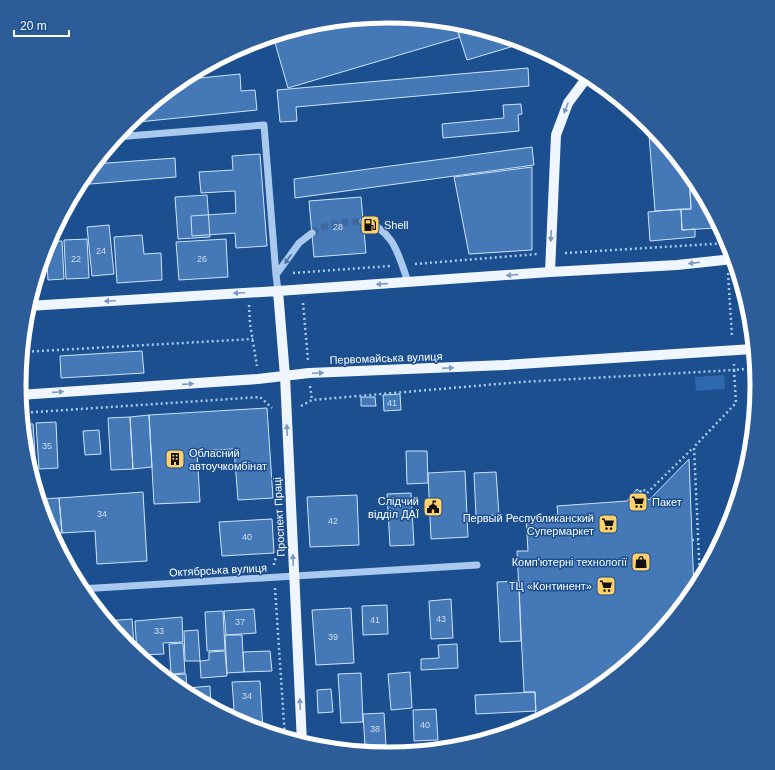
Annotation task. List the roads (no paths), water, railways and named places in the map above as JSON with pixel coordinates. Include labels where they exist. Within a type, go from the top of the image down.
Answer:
[{"type":"main road","points":[[550,272],[556,135],[568,103],[584,81]]},
{"type":"main road","points":[[34,306],[302,290],[550,272],[677,266],[727,260]]},
{"type":"main road","name":"Проспект Праці","points":[[278,291],[285,376],[302,737]]},
{"type":"main road","name":"Первомайська вулиця","points":[[26,395],[258,379],[309,373],[505,365],[748,350]]},
{"type":"street","points":[[125,136],[264,125],[278,291]]},
{"type":"street","points":[[363,221],[380,228],[394,244],[408,282]]},
{"type":"street","points":[[276,275],[299,242],[312,233]]},
{"type":"street","name":"Октябрська вулиця","points":[[89,588],[477,565]]},
{"type":"tunnel","points":[[312,233],[318,229],[330,225],[363,221]]},
{"type":"place","name":"Shell","points":[[370,225]]},
{"type":"place","name":"Обласний автоучкомбінат","points":[[175,459]]},
{"type":"place","name":"Пакет","points":[[638,502]]},
{"type":"place","name":"Слідчий відділ ДАЇ","points":[[433,507]]},
{"type":"place","name":"Первый Республиканский Супермаркет","points":[[608,524]]},
{"type":"place","name":"Комп'ютерні технології","points":[[641,562]]},
{"type":"place","name":"ТЦ «Континент»","points":[[606,586]]}]
